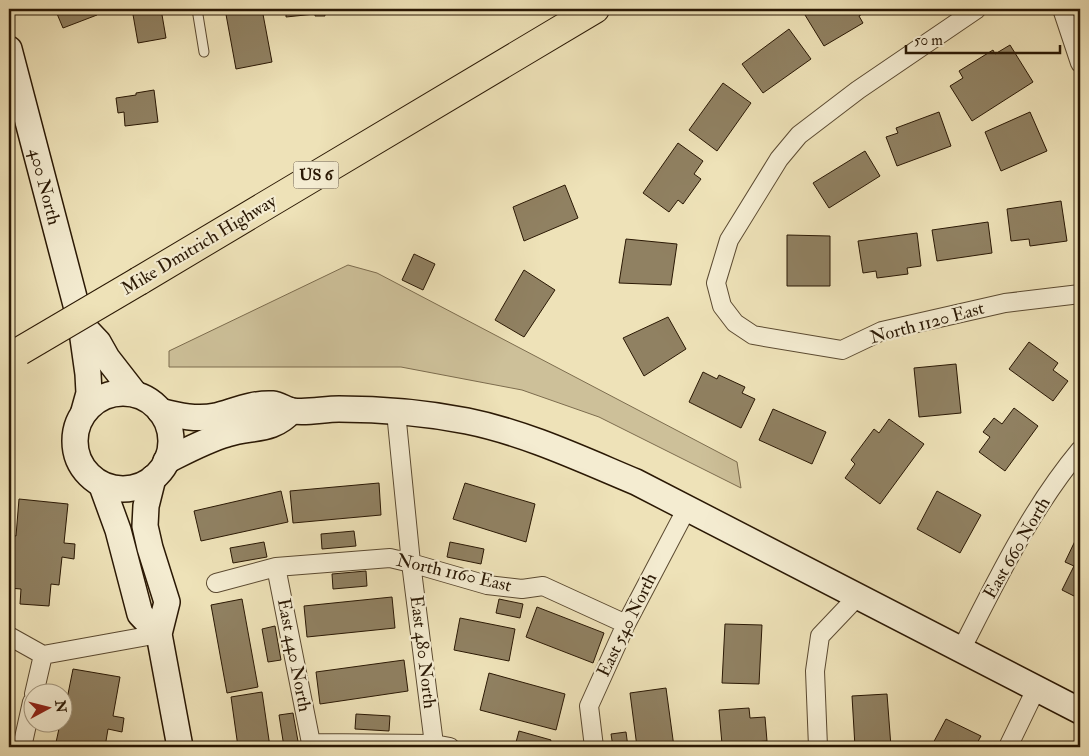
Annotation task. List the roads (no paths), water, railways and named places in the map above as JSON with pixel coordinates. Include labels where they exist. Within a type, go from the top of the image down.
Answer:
[{"type":"highway","name":"Mike Dmitrich Highway","points":[[15,354],[595,9]]},
{"type":"main road","name":"400 North","points":[[9,49],[81,324],[88,374],[88,393],[84,411]]},
{"type":"main road","points":[[81,324],[98,342],[107,358],[135,394],[148,401],[160,412],[170,434],[170,443],[146,506],[145,521],[150,548],[167,602],[159,634],[180,747]]},
{"type":"main road","points":[[135,394],[121,393],[99,400],[84,411],[79,423],[76,440],[78,460],[84,470],[102,486],[114,489],[139,486],[196,446],[240,430],[274,425],[284,420],[291,411]]},
{"type":"main road","points":[[160,412],[186,417],[208,417],[260,404],[283,406],[291,411],[339,409],[396,412],[449,418],[497,428],[582,459],[636,482],[1080,712]]},
{"type":"main road","points":[[102,486],[118,530],[140,614],[159,634]]},
{"type":"street","name":"North 1120 East","points":[[976,9],[858,90],[799,135],[779,159],[730,240],[716,283],[722,306],[735,323],[754,335],[842,350],[882,331],[1005,303],[1080,294]]},
{"type":"street","points":[[1062,9],[1080,63]]},
{"type":"street","name":"East 480 North","points":[[396,412],[411,562],[442,745]]},
{"type":"street","name":"East 660 North","points":[[960,650],[997,578],[1042,503],[1080,450]]},
{"type":"street","name":"East 540 North","points":[[594,747],[589,706],[626,624],[687,508]]},
{"type":"street","name":"North 1160 East","points":[[216,583],[276,567],[390,558],[411,562],[486,584],[522,589],[543,586],[626,624]]},
{"type":"street","name":"East 440 North","points":[[276,567],[311,743],[442,745]]},
{"type":"street","points":[[818,747],[816,671],[820,636],[858,596]]},
{"type":"street","points":[[9,636],[43,655],[159,634]]},
{"type":"street","points":[[36,684],[43,655]]},
{"type":"street","points":[[1008,747],[1036,690]]},
{"type":"street","points":[[22,747],[25,734]]},
{"type":"lane","points":[[197,9],[204,52]]}]
